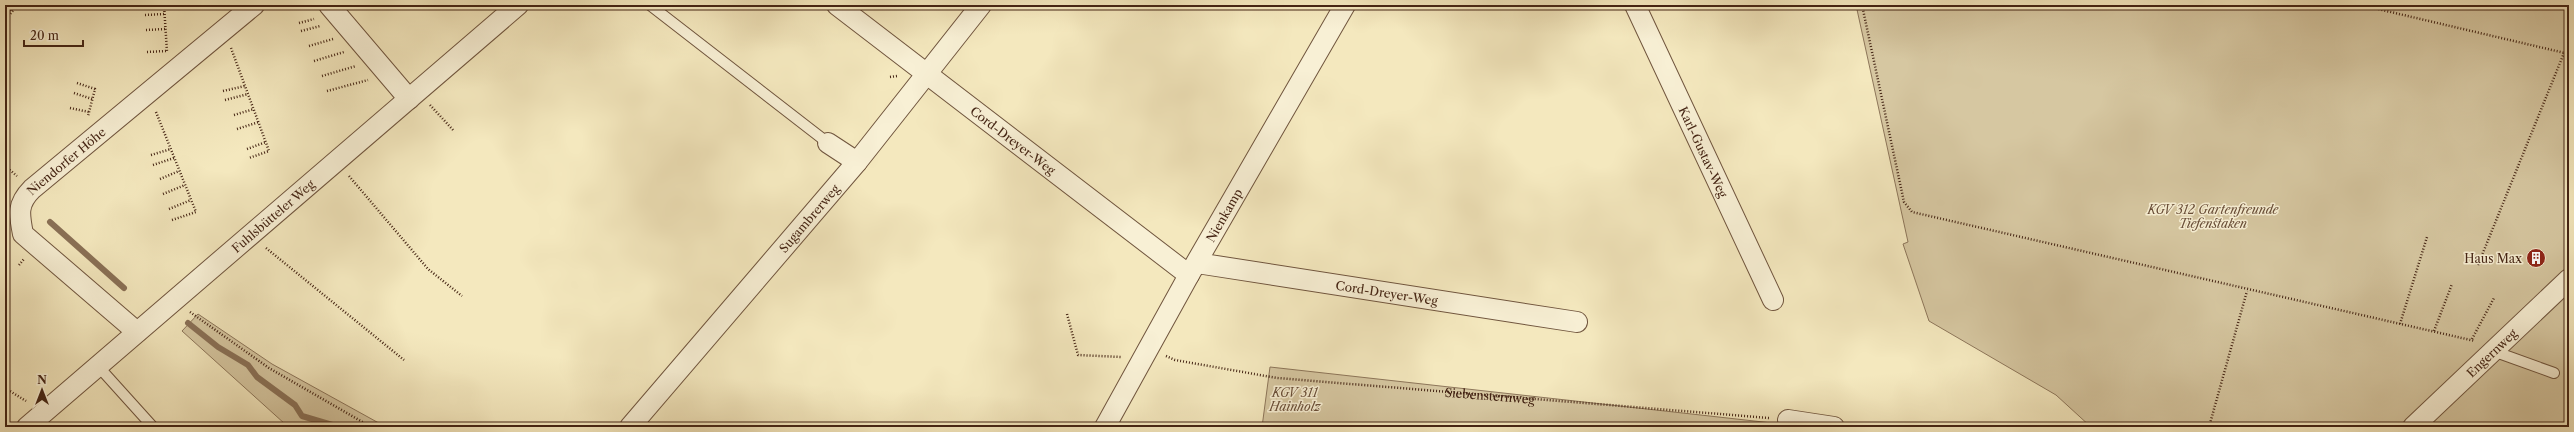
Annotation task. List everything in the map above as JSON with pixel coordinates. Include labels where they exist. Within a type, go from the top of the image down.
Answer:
[{"type":"street","name":"Niendorfer Höhe","points":[[137,332],[23,234],[19,211],[26,195],[32,189],[254,5]]},
{"type":"street","points":[[328,5],[376,60],[414,96]]},
{"type":"street","name":"Fuhlsbütteler Weg","points":[[27,427],[414,96],[518,5]]},
{"type":"street","name":"Cord-Dreyer-Weg","points":[[837,5],[1193,269],[1577,322]]},
{"type":"street","name":"Sugambrerweg","points":[[630,427],[857,162],[981,5]]},
{"type":"street","name":"Nienkamp","points":[[1105,427],[1193,269],[1345,5]]},
{"type":"street","name":"Karl-Gustav-Weg","points":[[1635,5],[1773,300]]},
{"type":"street","points":[[828,143],[857,162]]},
{"type":"street","name":"Engernweg","points":[[2413,427],[2569,279]]},
{"type":"street","points":[[1788,420],[1834,427]]},
{"type":"lane","points":[[650,5],[828,143]]},
{"type":"lane","points":[[2493,351],[2554,373]]},
{"type":"lane","points":[[98,366],[153,427]]},
{"type":"path","points":[[5,21],[17,5]]},
{"type":"path","points":[[164,5],[168,77]]},
{"type":"path","points":[[1862,5],[1904,202],[1912,212],[2247,291],[2472,339],[2493,351]]},
{"type":"path","points":[[2361,5],[2569,54]]},
{"type":"path","points":[[5,7],[12,12]]},
{"type":"path","points":[[145,15],[164,14]]},
{"type":"path","points":[[146,30],[165,29]]},
{"type":"path","points":[[224,30],[269,151],[249,158]]},
{"type":"path","points":[[147,52],[166,51]]},
{"type":"path","points":[[2478,265],[2564,53]]},
{"type":"path","points":[[314,61],[376,60]]},
{"type":"path","points":[[322,76],[376,60]]},
{"type":"path","points":[[327,92],[376,60]]},
{"type":"path","points":[[77,83],[95,88],[87,118]]},
{"type":"path","points":[[223,92],[245,86]]},
{"type":"path","points":[[148,93],[196,212],[172,220]]},
{"type":"path","points":[[74,94],[92,99]]},
{"type":"path","points":[[225,100],[248,94]]},
{"type":"path","points":[[414,96],[454,131]]},
{"type":"path","points":[[70,108],[89,112]]},
{"type":"path","points":[[234,115],[254,109]]},
{"type":"path","points":[[237,129],[259,122]]},
{"type":"path","points":[[247,149],[266,142]]},
{"type":"path","points":[[151,156],[171,149]]},
{"type":"path","points":[[153,165],[174,158]]},
{"type":"path","points":[[338,161],[428,269],[462,296]]},
{"type":"path","points":[[160,179],[179,171]]},
{"type":"path","points":[[163,194],[185,185]]},
{"type":"path","points":[[169,208],[191,200]]},
{"type":"path","points":[[249,236],[404,360]]},
{"type":"path","points":[[2400,324],[2427,237]]},
{"type":"path","points":[[2434,331],[2452,284]]},
{"type":"path","points":[[2209,427],[2247,291]]},
{"type":"path","points":[[2472,339],[2494,298]]},
{"type":"path","points":[[174,301],[269,368],[371,427]]},
{"type":"path","points":[[1067,314],[1078,355],[1147,353]]},
{"type":"path","name":"Siebensternweg","points":[[1147,353],[1175,360],[1277,378],[1788,420]]},
{"type":"path","points":[[2564,427],[2569,411]]},
{"type":"green space","name":"KGV 312 Gartenfreunde Tiefenstaken","points":[[1856,5],[2569,5],[2569,427],[2091,427],[2056,395],[1929,321],[1903,244],[1908,242]]},
{"type":"green space","points":[[198,314],[272,364],[386,427],[291,427],[285,424],[182,331]]},
{"type":"green space","name":"KGV 311 Hainholz","points":[[1270,367],[1808,427],[1262,427]]},
{"type":"waterway","points":[[50,222],[124,288]]},
{"type":"waterway","points":[[188,323],[218,347],[248,365],[257,377],[295,405],[302,416],[339,427]]},
{"type":"place","name":"Haus Max","points":[[2536,258]]}]
